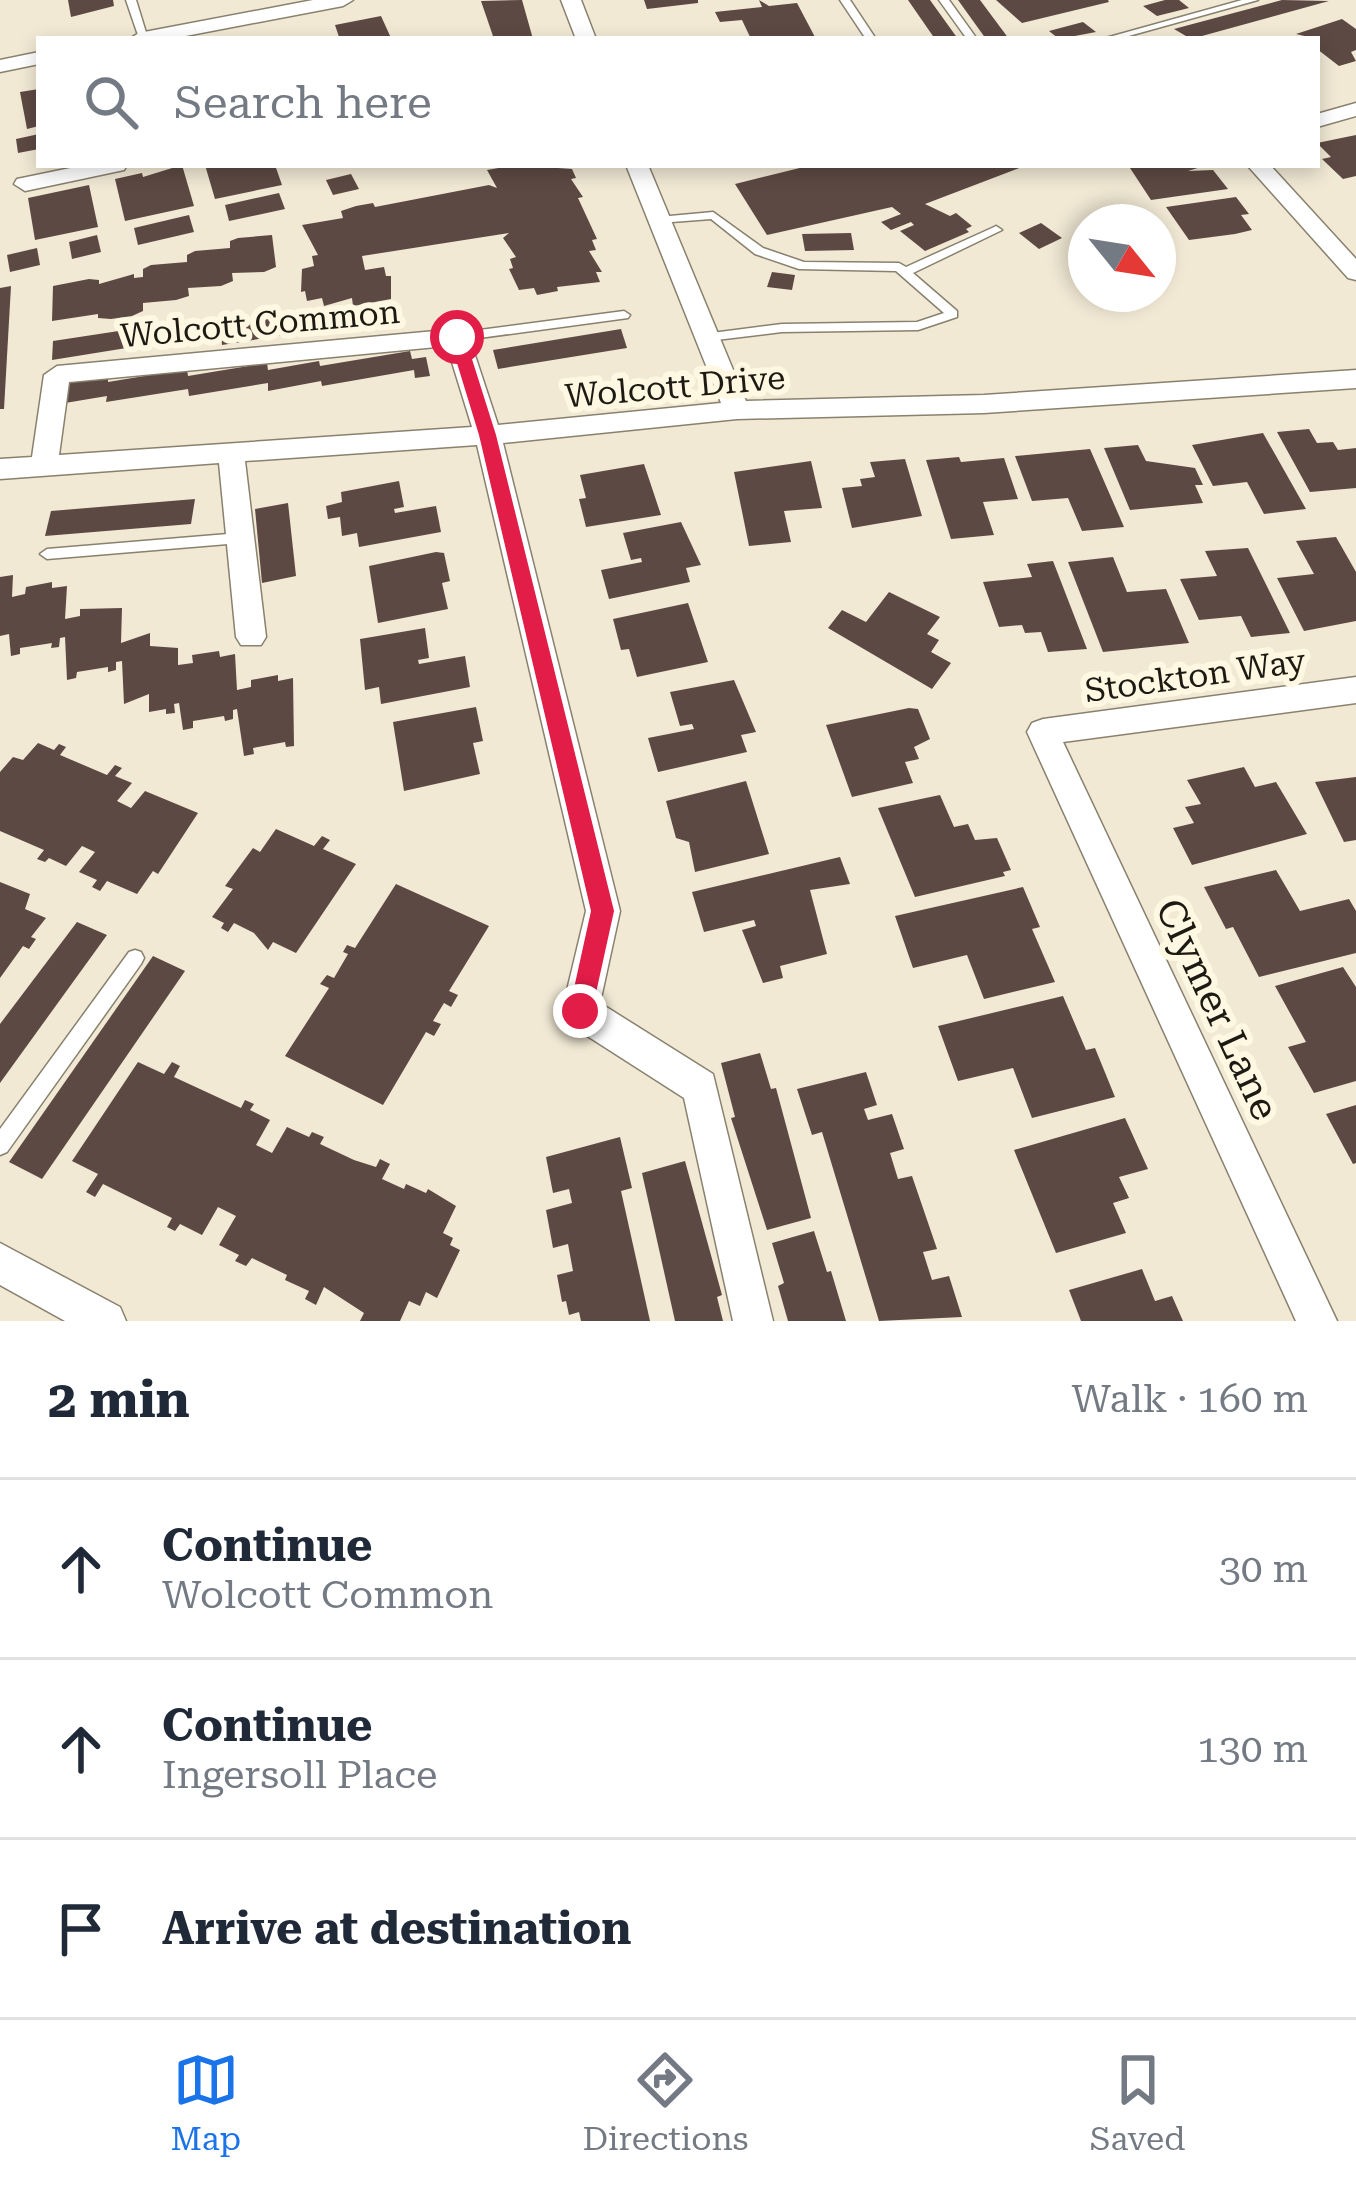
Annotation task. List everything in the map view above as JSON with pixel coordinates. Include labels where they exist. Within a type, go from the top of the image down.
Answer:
[{"type":"street","points":[[168,36],[263,7],[343,0]]},
{"type":"street","points":[[571,0],[585,36]]},
{"type":"street","points":[[0,66],[36,59]]},
{"type":"street","points":[[1320,120],[1356,109]]},
{"type":"street","points":[[25,184],[102,168]]},
{"type":"street","points":[[640,168],[737,410]]},
{"type":"street","points":[[1261,168],[1356,273]]},
{"type":"street","points":[[457,337],[488,435],[602,911],[580,1011],[700,1087],[752,1321]]},
{"type":"street","name":"Wolcott Common","points":[[44,465],[57,375],[457,337]]},
{"type":"street","name":"Wolcott Drive","points":[[0,469],[488,435],[737,410],[984,404],[1356,379]]},
{"type":"street","points":[[231,453],[251,637]]},
{"type":"street","name":"Stockton Way","points":[[1043,732],[1356,690]]},
{"type":"street","name":"Clymer Lane","points":[[1043,732],[1317,1321]]},
{"type":"street","points":[[0,1263],[106,1321]]},
{"type":"lane","points":[[131,0],[140,36]]},
{"type":"lane","points":[[845,0],[869,36]]},
{"type":"lane","points":[[944,0],[970,36]]},
{"type":"lane","points":[[1118,36],[1253,0]]},
{"type":"lane","points":[[659,220],[712,215],[759,251],[802,266],[899,267],[953,314],[918,326],[782,328],[708,337]]},
{"type":"lane","points":[[905,272],[996,230]]},
{"type":"lane","points":[[457,337],[624,315]]},
{"type":"lane","points":[[46,554],[240,538]]},
{"type":"lane","points":[[0,1144],[135,958]]},
{"type":"building","points":[[68,0],[113,0],[114,6],[71,17]]},
{"type":"building","points":[[522,0],[532,36],[493,36],[481,1]]},
{"type":"building","points":[[644,0],[698,0],[698,3],[647,9]]},
{"type":"building","points":[[759,0],[769,6],[797,3],[814,36],[750,36],[742,20],[720,22],[715,12],[762,7]]},
{"type":"building","points":[[908,0],[930,0],[956,36],[933,36]]},
{"type":"building","points":[[958,0],[980,0],[1007,36],[984,36]]},
{"type":"building","points":[[996,0],[1108,0],[1109,2],[1022,23]]},
{"type":"building","points":[[1179,0],[1189,8],[1157,16],[1143,6]]},
{"type":"building","points":[[1282,0],[1329,1],[1202,36],[1186,36],[1174,29]]},
{"type":"building","points":[[381,16],[390,36],[339,36],[335,25]]},
{"type":"building","points":[[1342,19],[1356,29],[1356,50],[1351,52],[1356,61],[1339,66],[1320,51],[1320,36],[1296,34]]},
{"type":"building","points":[[1083,22],[1096,32],[1055,36],[1049,31]]},
{"type":"building","points":[[36,89],[36,127],[27,129],[20,92]]},
{"type":"building","points":[[36,135],[36,150],[18,153],[16,139]]},
{"type":"building","points":[[1356,135],[1356,176],[1343,179],[1322,159],[1331,157],[1320,142]]},
{"type":"building","points":[[183,168],[194,206],[125,221],[115,179],[142,173],[143,177]]},
{"type":"building","points":[[206,168],[276,168],[282,185],[215,199]]},
{"type":"building","points":[[800,168],[1019,168],[925,204],[950,216],[956,213],[972,226],[966,229],[969,232],[925,251],[900,231],[914,225],[911,222],[891,230],[881,222],[901,214],[892,207],[767,235],[735,184]]},
{"type":"building","points":[[1130,168],[1213,170],[1228,189],[1151,200]]},
{"type":"building","points":[[572,169],[576,178],[571,179],[583,197],[578,198],[597,239],[592,240],[596,250],[589,251],[602,272],[596,272],[600,282],[557,287],[558,291],[537,295],[534,288],[519,290],[509,269],[513,268],[510,259],[516,257],[503,238],[509,233],[362,256],[365,270],[384,267],[386,276],[391,276],[391,299],[353,306],[352,298],[324,306],[322,298],[307,301],[305,291],[301,292],[302,269],[314,266],[312,256],[318,255],[302,225],[343,218],[341,211],[356,206],[373,203],[375,207],[489,185],[497,188],[487,170]]},
{"type":"building","points":[[351,174],[359,189],[333,195],[326,180]]},
{"type":"building","points":[[89,185],[98,227],[35,240],[28,198]]},
{"type":"building","points":[[279,193],[285,209],[229,221],[225,205]]},
{"type":"building","points":[[1236,197],[1249,214],[1241,215],[1252,230],[1189,240],[1176,221],[1176,206]]},
{"type":"building","points":[[189,215],[194,232],[138,245],[134,228]]},
{"type":"building","points":[[1041,223],[1062,238],[1039,249],[1019,233]]},
{"type":"building","points":[[851,233],[854,250],[805,251],[802,234]]},
{"type":"building","points":[[97,235],[101,252],[72,259],[69,242]]},
{"type":"building","points":[[272,235],[276,267],[264,272],[232,273],[233,281],[188,288],[189,296],[176,300],[143,303],[143,311],[132,316],[111,319],[98,318],[98,314],[52,321],[53,286],[89,279],[99,284],[134,274],[134,278],[143,277],[143,269],[151,265],[187,262],[187,255],[195,251],[230,248],[230,241],[238,238]]},
{"type":"building","points":[[37,248],[40,265],[10,272],[7,255]]},
{"type":"building","points":[[772,272],[795,275],[792,290],[767,287]]},
{"type":"building","points":[[11,286],[4,409],[0,409],[0,288]]},
{"type":"building","points":[[299,314],[301,332],[222,345],[221,327]]},
{"type":"building","points":[[210,323],[211,340],[158,348],[158,330]]},
{"type":"building","points":[[145,327],[145,345],[52,360],[53,341]]},
{"type":"building","points":[[621,329],[627,348],[498,369],[493,350]]},
{"type":"building","points":[[410,351],[412,359],[426,357],[430,376],[415,378],[414,370],[322,386],[321,381],[268,391],[268,383],[189,396],[188,389],[106,402],[107,396],[65,403],[66,382],[108,375],[108,382],[187,369],[188,376],[267,363],[268,370],[319,361],[320,366]]},
{"type":"building","points":[[1309,429],[1317,443],[1333,442],[1338,450],[1356,448],[1356,488],[1310,492],[1277,432]]},
{"type":"building","points":[[1263,433],[1306,509],[1264,514],[1247,482],[1213,486],[1192,445]]},
{"type":"building","points":[[1138,445],[1146,461],[1195,468],[1203,485],[1195,485],[1203,503],[1130,510],[1104,448]]},
{"type":"building","points":[[1090,449],[1124,527],[1082,531],[1068,498],[1032,501],[1015,456]]},
{"type":"building","points":[[959,457],[961,462],[1004,458],[1018,499],[983,502],[994,535],[951,539],[926,460]]},
{"type":"building","points":[[905,459],[922,516],[852,528],[842,488],[862,486],[860,479],[875,477],[870,462]]},
{"type":"building","points":[[811,461],[822,508],[784,511],[791,542],[749,546],[734,472]]},
{"type":"building","points":[[644,464],[661,515],[586,527],[579,499],[586,498],[580,475]]},
{"type":"building","points":[[399,481],[404,507],[394,509],[395,513],[436,506],[441,532],[359,547],[357,533],[342,536],[340,517],[328,519],[326,506],[342,502],[341,492]]},
{"type":"building","points":[[195,499],[191,524],[45,536],[51,511]]},
{"type":"building","points":[[288,503],[296,576],[262,583],[255,509]]},
{"type":"building","points":[[681,522],[701,565],[686,568],[690,582],[609,599],[601,570],[642,562],[641,558],[631,560],[623,533]]},
{"type":"building","points":[[1336,537],[1356,572],[1356,621],[1304,631],[1277,578],[1314,574],[1296,541]]},
{"type":"building","points":[[1248,548],[1290,633],[1251,637],[1241,616],[1199,620],[1180,579],[1217,576],[1205,551]]},
{"type":"building","points":[[444,553],[450,581],[442,583],[448,609],[378,623],[369,566]]},
{"type":"building","points":[[1113,557],[1127,592],[1166,589],[1189,643],[1103,652],[1068,562]]},
{"type":"building","points":[[1053,561],[1087,649],[1048,652],[1041,632],[1025,633],[1022,625],[999,627],[983,582],[1032,577],[1027,564]]},
{"type":"building","points":[[13,575],[12,597],[25,594],[26,587],[52,582],[52,588],[67,586],[65,619],[80,616],[80,609],[122,608],[121,643],[150,633],[150,646],[178,648],[178,665],[193,663],[192,655],[235,654],[237,690],[251,687],[251,680],[278,675],[278,681],[293,678],[294,746],[286,747],[285,742],[253,748],[254,754],[244,756],[237,709],[233,719],[193,721],[193,728],[183,730],[179,703],[174,704],[175,713],[166,714],[166,709],[149,712],[149,694],[124,704],[122,661],[116,662],[116,670],[77,672],[76,678],[67,680],[65,637],[60,638],[59,647],[51,648],[52,643],[20,648],[20,654],[11,656],[9,634],[0,636],[0,577]]},
{"type":"building","points":[[889,592],[940,617],[927,634],[939,640],[931,652],[951,663],[932,689],[828,628],[842,610],[866,622]]},
{"type":"building","points":[[688,603],[708,662],[637,677],[629,649],[621,650],[613,619]]},
{"type":"building","points":[[425,628],[429,658],[418,660],[419,664],[465,656],[470,687],[381,704],[379,687],[365,690],[360,639]]},
{"type":"building","points":[[734,680],[756,732],[741,735],[747,752],[658,772],[648,738],[694,729],[692,724],[680,726],[670,692]]},
{"type":"building","points":[[476,707],[483,741],[473,743],[480,774],[404,791],[393,722]]},
{"type":"building","points":[[918,709],[930,739],[914,747],[919,759],[905,762],[913,783],[852,797],[826,725]]},
{"type":"building","points":[[38,743],[54,750],[59,744],[66,747],[60,755],[107,775],[115,765],[122,768],[115,776],[132,783],[117,801],[131,808],[145,791],[198,813],[158,874],[153,871],[137,894],[107,881],[100,891],[92,887],[97,880],[79,872],[95,852],[82,846],[66,866],[49,858],[45,862],[37,859],[44,850],[0,831],[0,772],[13,757],[23,760]]},
{"type":"building","points":[[1244,767],[1255,787],[1276,782],[1307,834],[1192,865],[1173,828],[1194,823],[1185,807],[1201,804],[1187,780]]},
{"type":"building","points":[[1356,777],[1356,840],[1344,842],[1315,782]]},
{"type":"building","points":[[746,781],[769,854],[695,872],[689,842],[676,838],[666,801]]},
{"type":"building","points":[[940,795],[954,827],[968,824],[975,840],[997,838],[1011,870],[1003,872],[1005,876],[915,897],[878,808]]},
{"type":"building","points":[[276,829],[314,846],[322,836],[330,840],[323,849],[356,864],[296,953],[273,942],[268,950],[254,933],[234,923],[228,932],[221,928],[224,923],[212,917],[233,889],[225,886],[253,848],[260,852]]},
{"type":"building","points":[[840,857],[850,884],[810,890],[827,954],[780,966],[783,978],[763,983],[742,930],[756,926],[754,920],[704,932],[692,892]]},
{"type":"building","points":[[1276,870],[1300,911],[1349,899],[1356,911],[1356,953],[1259,977],[1233,927],[1226,929],[1204,887]]},
{"type":"building","points":[[0,882],[30,894],[25,909],[46,918],[31,937],[36,939],[29,949],[23,946],[0,978]]},
{"type":"building","points":[[396,884],[489,926],[449,991],[458,995],[451,1007],[444,1003],[433,1021],[441,1024],[434,1036],[426,1032],[383,1105],[285,1056],[329,988],[320,984],[327,975],[334,978],[348,954],[343,952],[347,945],[355,948]]},
{"type":"building","points":[[1023,887],[1040,927],[1032,929],[1055,982],[984,999],[967,955],[913,968],[895,916]]},
{"type":"building","points":[[77,922],[107,935],[0,1083],[0,1024]]},
{"type":"building","points":[[153,956],[185,971],[42,1179],[9,1162]]},
{"type":"building","points":[[1343,967],[1356,987],[1356,1081],[1314,1093],[1288,1047],[1306,1042],[1275,986]]},
{"type":"building","points":[[1063,996],[1086,1050],[1095,1048],[1115,1097],[1032,1118],[1013,1068],[958,1081],[938,1026]]},
{"type":"building","points":[[760,1053],[771,1089],[776,1088],[811,1218],[767,1230],[731,1118],[735,1117],[721,1063]]},
{"type":"building","points":[[138,1062],[164,1074],[172,1062],[180,1066],[174,1077],[241,1108],[245,1100],[254,1104],[250,1110],[270,1120],[256,1145],[272,1153],[287,1127],[309,1137],[312,1132],[324,1137],[320,1144],[354,1160],[376,1167],[380,1159],[390,1164],[382,1179],[404,1189],[406,1184],[426,1193],[428,1189],[456,1206],[443,1233],[460,1250],[437,1298],[426,1292],[420,1306],[409,1301],[400,1321],[360,1321],[364,1313],[324,1287],[316,1305],[305,1299],[309,1291],[285,1280],[287,1275],[252,1258],[246,1266],[235,1261],[239,1255],[219,1245],[236,1216],[218,1207],[202,1235],[180,1224],[175,1231],[167,1227],[172,1218],[103,1184],[95,1197],[86,1192],[98,1174],[72,1161]]},
{"type":"building","points":[[866,1072],[877,1105],[864,1109],[868,1120],[892,1114],[904,1149],[890,1153],[898,1179],[912,1176],[937,1249],[923,1252],[932,1280],[949,1276],[962,1317],[879,1321],[822,1132],[812,1135],[797,1089]]},
{"type":"building","points":[[1356,1105],[1356,1163],[1353,1164],[1326,1114]]},
{"type":"building","points":[[1125,1118],[1148,1169],[1119,1177],[1129,1198],[1113,1203],[1126,1233],[1056,1253],[1014,1150]]},
{"type":"building","points":[[620,1137],[632,1188],[621,1191],[650,1321],[581,1321],[579,1312],[569,1315],[566,1301],[562,1302],[557,1275],[573,1271],[568,1244],[553,1248],[546,1210],[572,1203],[569,1189],[553,1193],[546,1157]]},
{"type":"building","points":[[685,1161],[722,1295],[717,1297],[723,1321],[675,1321],[642,1173]]},
{"type":"building","points":[[814,1231],[846,1321],[788,1321],[778,1286],[784,1283],[772,1243]]},
{"type":"building","points":[[1142,1269],[1155,1301],[1172,1296],[1183,1321],[1081,1321],[1069,1290]]},
{"type":"route","points":[[457,337],[488,435],[602,911],[580,1011]]}]
